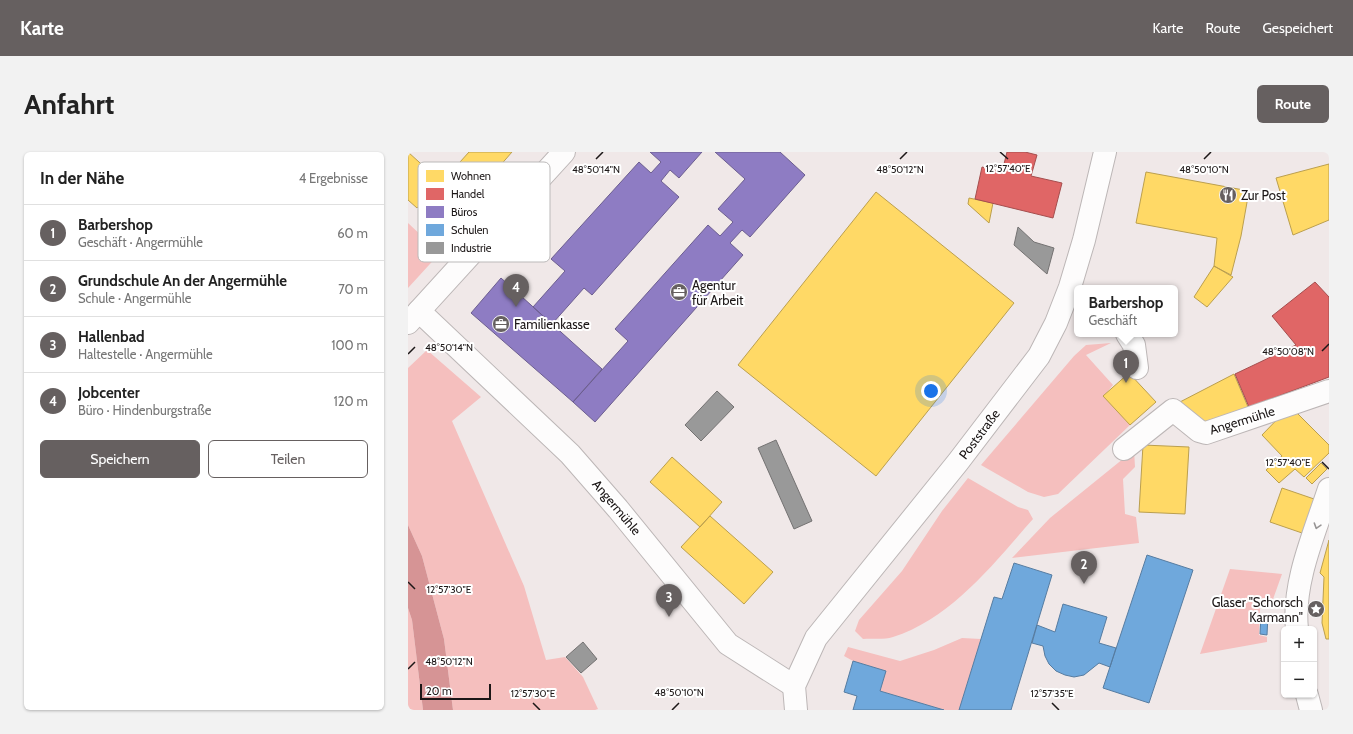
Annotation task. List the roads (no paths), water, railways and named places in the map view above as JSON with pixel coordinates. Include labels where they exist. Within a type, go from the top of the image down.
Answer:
[{"type":"street","points":[[550,167],[564,152]]},
{"type":"street","name":"Poststraße","points":[[1075,285],[1105,152]]},
{"type":"street","points":[[414,317],[464,262]]},
{"type":"street","name":"Poststraße","points":[[794,686],[816,638],[953,469],[1039,356],[1074,288]]},
{"type":"street","name":"Angermühle","points":[[414,317],[570,454],[633,527],[728,644],[794,686]]},
{"type":"street","points":[[1129,337],[1134,345],[1137,368]]},
{"type":"street","name":"Angermühle","points":[[1124,449],[1173,410],[1199,431],[1206,433],[1329,391]]},
{"type":"street","points":[[1297,626],[1296,620],[1302,571],[1329,489]]},
{"type":"street","points":[[794,686],[796,710]]},
{"type":"street","points":[[1308,698],[1311,710]]},
{"type":"place","name":"Zur Post","points":[[1228,195]]},
{"type":"place","name":"Agentur für Arbeit","points":[[679,292]]},
{"type":"place","name":"Jobcenter","points":[[516,307]]},
{"type":"place","name":"Familienkasse","points":[[501,324]]},
{"type":"place","name":"Barbershop","points":[[1126,383]]},
{"type":"place","name":"Grundschule An der Angermühle","points":[[1084,584]]},
{"type":"place","name":"Glaser \"Schorsch Karmann\"","points":[[1316,609]]},
{"type":"place","name":"Hallenbad","points":[[669,617]]}]
